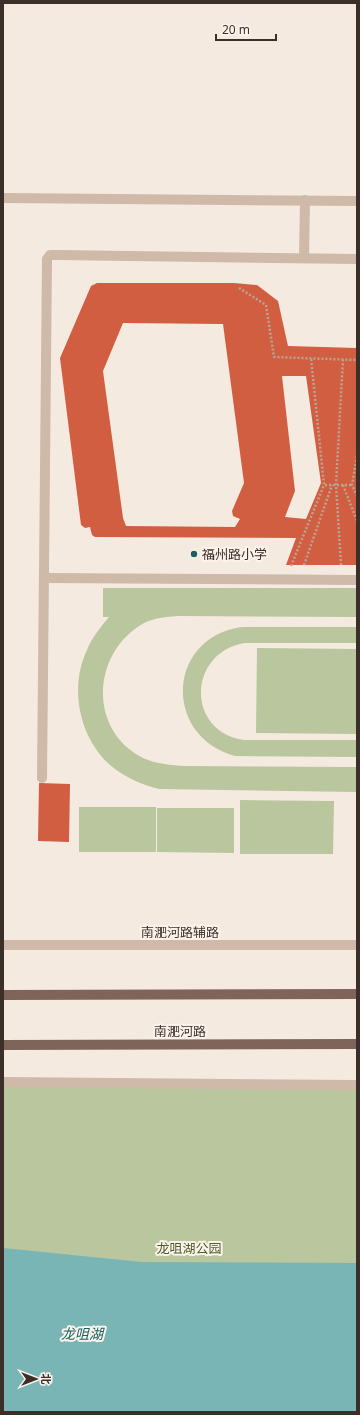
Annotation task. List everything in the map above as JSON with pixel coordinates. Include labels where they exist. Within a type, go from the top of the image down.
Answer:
[{"type":"main road","points":[[3,995],[357,994]]},
{"type":"main road","name":"南淝河路","points":[[3,1045],[357,1044]]},
{"type":"street","points":[[3,198],[357,201]]},
{"type":"street","points":[[304,258],[305,200]]},
{"type":"street","points":[[42,778],[46,260],[50,256],[56,255],[357,259]]},
{"type":"street","points":[[44,578],[357,580]]},
{"type":"street","name":"南淝河路辅路","points":[[3,945],[357,945]]},
{"type":"street","points":[[3,1082],[357,1085]]},
{"type":"path","points":[[239,288],[266,305],[274,357],[357,360]]},
{"type":"path","points":[[291,565],[324,485],[311,358]]},
{"type":"path","points":[[341,565],[336,485],[343,359]]},
{"type":"path","points":[[357,456],[352,485],[357,496]]},
{"type":"path","points":[[324,485],[352,485]]},
{"type":"path","points":[[304,565],[332,485]]},
{"type":"path","points":[[343,485],[357,521]]},
{"type":"green space","points":[[103,588],[357,588],[357,617],[177,616],[148,621],[127,636],[114,652],[106,671],[103,691],[105,711],[112,729],[125,745],[143,758],[153,762],[185,766],[357,767],[357,792],[159,789],[133,780],[110,765],[99,754],[84,726],[78,696],[79,680],[87,650],[94,636],[109,617],[103,617]]},
{"type":"green space","points":[[242,627],[357,627],[357,643],[245,643],[226,649],[212,661],[204,675],[201,692],[203,708],[211,722],[225,734],[244,740],[357,740],[357,757],[235,756],[211,745],[195,729],[185,709],[183,688],[188,667],[199,649],[217,635]]},
{"type":"green space","points":[[257,648],[357,649],[357,734],[256,733]]},
{"type":"green space","points":[[240,800],[334,801],[333,854],[240,854]]},
{"type":"green space","points":[[79,807],[156,807],[156,852],[79,852]]},
{"type":"green space","points":[[157,808],[234,808],[234,853],[157,852]]},
{"type":"green space","name":"龙咀湖公园","points":[[3,1082],[357,1085],[357,1412],[3,1412]]},
{"type":"water","name":"龙咀湖","points":[[3,1248],[142,1262],[357,1263],[357,1412],[3,1412]]},
{"type":"building","points":[[97,283],[234,283],[257,285],[278,301],[288,346],[357,348],[357,565],[286,565],[296,538],[95,537],[92,535],[90,527],[85,528],[81,525],[60,358],[91,286]],"holes":[[[123,323],[223,324],[244,483],[232,511],[233,516],[240,519],[235,527],[126,526],[123,518],[103,371]],[[282,376],[306,376],[321,483],[306,519],[285,517],[295,491]]]},
{"type":"building","points":[[39,783],[70,784],[69,842],[38,841]]},
{"type":"place","name":"福州路小学","points":[[194,554]]}]
